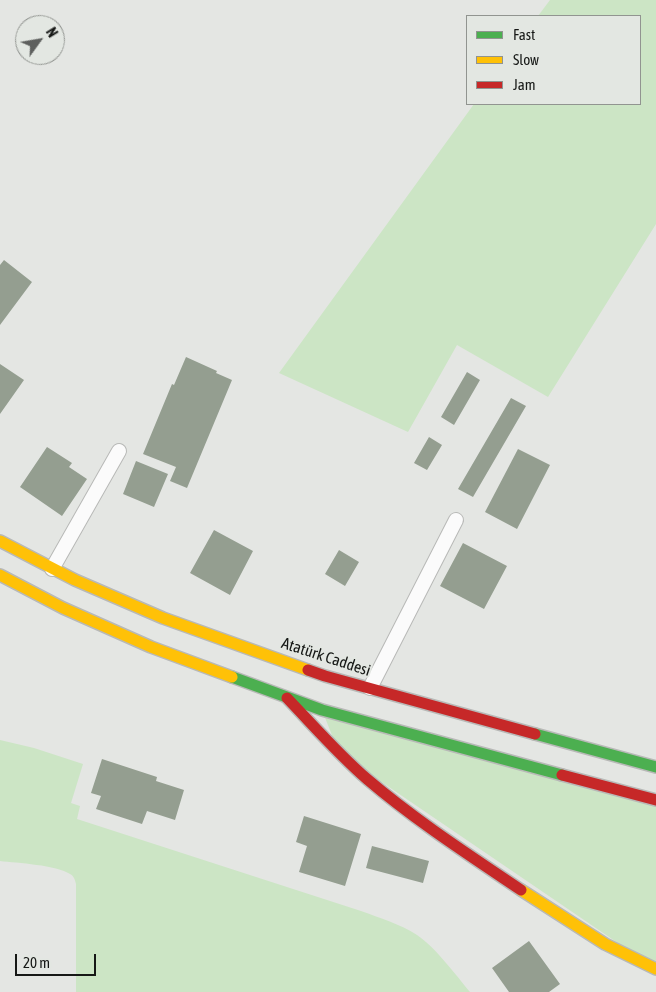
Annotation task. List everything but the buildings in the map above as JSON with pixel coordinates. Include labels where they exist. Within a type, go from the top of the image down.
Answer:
[{"type":"main road","name":"Atatürk Caddesi","points":[[0,542],[52,569],[163,618],[325,676],[656,767]]},
{"type":"main road","points":[[0,575],[63,608],[151,647],[287,698],[322,710],[656,800]]},
{"type":"main road","points":[[287,698],[339,753],[378,788],[513,885],[576,927],[630,958],[656,969]]},
{"type":"lane","points":[[52,569],[119,451]]},
{"type":"lane","points":[[370,688],[456,520]]},
{"type":"green space","points":[[550,0],[656,0],[656,224],[548,397],[457,345],[408,432],[279,373],[473,105],[641,105],[641,15],[539,15]]},
{"type":"green space","points":[[322,710],[656,800],[656,969],[339,753]]},
{"type":"green space","points":[[0,740],[34,748],[83,764],[71,803],[80,806],[77,819],[397,924],[424,940],[470,992],[76,992],[76,884],[74,878],[70,874],[56,868],[0,861]]},
{"type":"traffic: fast","points":[[232,677],[322,710],[562,775]]},
{"type":"traffic: fast","points":[[535,734],[656,767]]},
{"type":"traffic: slow","points":[[0,541],[75,580],[163,618],[308,670]]},
{"type":"traffic: slow","points":[[0,575],[63,608],[151,647],[232,677]]},
{"type":"traffic: slow","points":[[521,890],[605,944],[656,969]]},
{"type":"traffic: jam","points":[[308,670],[535,734]]},
{"type":"traffic: jam","points":[[287,698],[346,760],[385,794],[442,837],[521,890]]},
{"type":"traffic: jam","points":[[562,775],[656,800]]}]
